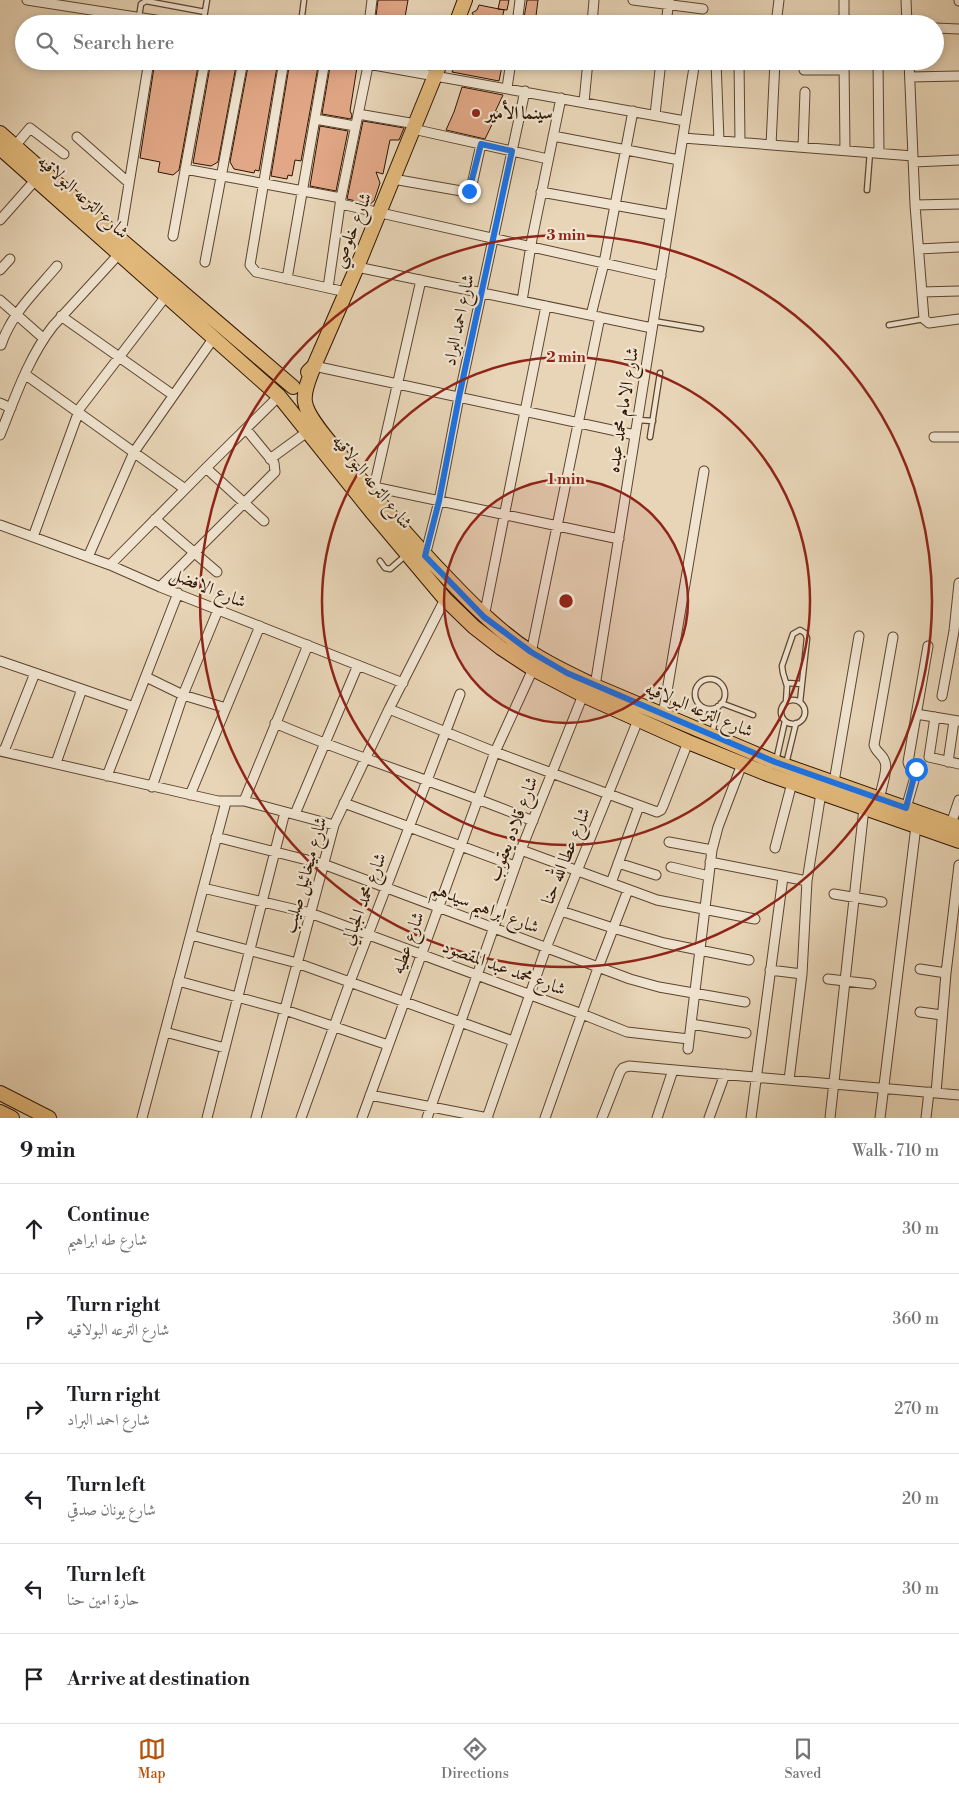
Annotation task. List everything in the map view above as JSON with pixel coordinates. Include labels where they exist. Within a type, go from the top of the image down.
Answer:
[{"type":"main road","points":[[459,15],[465,0]]},
{"type":"main road","name":"شارع خلوصي","points":[[283,401],[293,387],[314,366],[438,70]]},
{"type":"main road","name":"شارع الترعه البولاقيه","points":[[0,133],[5,150],[40,175],[120,239],[293,387]]},
{"type":"main road","name":"شارع الترعه البولاقيه","points":[[40,175],[119,254],[283,401],[307,432],[375,499],[407,554],[445,599],[494,642],[533,670],[688,742],[770,776],[959,841]]},
{"type":"main road","name":"شارع الترعه البولاقيه","points":[[314,366],[305,394],[307,410],[375,499],[425,556],[484,617],[531,652],[567,673],[705,733],[781,764],[955,825]]},
{"type":"main road","points":[[770,776],[781,764]]},
{"type":"main road","points":[[0,1093],[49,1118]]},
{"type":"main road","points":[[0,1112],[12,1118]]},
{"type":"street","points":[[28,0],[125,15]]},
{"type":"street","points":[[370,15],[372,0]]},
{"type":"street","points":[[518,15],[520,0]]},
{"type":"street","points":[[593,15],[594,0]]},
{"type":"street","points":[[633,0],[704,4]]},
{"type":"street","points":[[777,15],[779,0]]},
{"type":"street","points":[[844,0],[844,15]]},
{"type":"street","points":[[906,0],[907,15]]},
{"type":"street","points":[[667,15],[669,2]]},
{"type":"street","points":[[944,28],[959,29]]},
{"type":"street","points":[[0,436],[34,354],[43,338],[121,250],[120,239],[148,70]]},
{"type":"street","points":[[173,236],[203,70]]},
{"type":"street","points":[[205,262],[241,70]]},
{"type":"street","points":[[282,70],[250,265],[256,272],[346,292]]},
{"type":"street","points":[[287,279],[323,70]]},
{"type":"street","points":[[328,288],[341,201],[367,70]]},
{"type":"street","points":[[408,70],[685,121]]},
{"type":"street","points":[[507,88],[510,70]]},
{"type":"street","points":[[584,102],[587,70]]},
{"type":"street","points":[[655,115],[661,70]]},
{"type":"street","name":"شارع الامام محمد عبده","points":[[595,686],[694,70]]},
{"type":"street","points":[[716,70],[719,141]]},
{"type":"street","points":[[739,70],[740,142]]},
{"type":"street","points":[[772,145],[775,70]]},
{"type":"street","points":[[844,70],[845,150]]},
{"type":"street","points":[[874,153],[878,70]]},
{"type":"street","points":[[910,70],[915,205],[924,319],[929,323],[959,319]]},
{"type":"street","points":[[910,77],[959,76]]},
{"type":"street","name":"شارع احمد البراد","points":[[425,556],[439,501],[481,292],[525,91]]},
{"type":"street","points":[[803,147],[805,92]]},
{"type":"street","points":[[522,301],[541,192],[561,98]]},
{"type":"street","points":[[531,652],[578,423],[604,263],[633,111]]},
{"type":"street","points":[[358,114],[548,159]]},
{"type":"street","points":[[315,119],[355,126]]},
{"type":"street","points":[[5,150],[31,128],[64,154]]},
{"type":"street","points":[[553,136],[679,160]]},
{"type":"street","points":[[77,137],[129,183]]},
{"type":"street","points":[[683,138],[845,150],[913,159],[959,160]]},
{"type":"street","points":[[393,179],[467,192],[470,189],[481,144]]},
{"type":"street","points":[[185,169],[303,191],[378,213],[661,276]]},
{"type":"street","points":[[0,220],[40,175]]},
{"type":"street","points":[[541,192],[670,215]]},
{"type":"street","points":[[915,205],[959,204]]},
{"type":"street","points":[[919,249],[959,247]]},
{"type":"street","points":[[0,270],[10,259]]},
{"type":"street","points":[[1,345],[5,333],[16,315],[57,266]]},
{"type":"street","points":[[357,267],[595,316],[653,325]]},
{"type":"street","points":[[421,280],[375,499],[439,501],[619,539]]},
{"type":"street","points":[[922,292],[959,291]]},
{"type":"street","points":[[33,537],[78,412],[166,296]]},
{"type":"street","points":[[0,300],[43,338]]},
{"type":"street","points":[[484,617],[546,306]]},
{"type":"street","points":[[61,316],[173,395]]},
{"type":"street","points":[[88,557],[134,452],[213,339]]},
{"type":"street","points":[[314,366],[635,436]]},
{"type":"street","points":[[26,375],[185,489]]},
{"type":"street","points":[[110,565],[246,429],[283,401]]},
{"type":"street","points":[[0,403],[11,408]]},
{"type":"street","points":[[160,587],[275,472],[275,466],[246,429]]},
{"type":"street","points":[[270,459],[307,432]]},
{"type":"street","points":[[934,437],[959,436]]},
{"type":"street","points":[[206,468],[264,521]]},
{"type":"street","points":[[663,715],[704,471]]},
{"type":"street","points":[[155,519],[216,572]]},
{"type":"street","name":"شارع الافضل","points":[[0,525],[110,565],[160,587],[403,683]]},
{"type":"street","points":[[942,696],[954,631],[959,583]]},
{"type":"street","points":[[107,776],[178,594]]},
{"type":"street","name":"شارع ميخائيل صليب","points":[[256,1118],[334,825],[389,709],[445,599]]},
{"type":"street","points":[[152,787],[183,695],[218,610]]},
{"type":"street","points":[[190,795],[260,626]]},
{"type":"street","points":[[834,782],[859,636]]},
{"type":"street","points":[[879,799],[886,764],[876,751],[874,745],[892,637]]},
{"type":"street","points":[[244,801],[308,645]]},
{"type":"street","points":[[906,808],[917,770],[909,766],[908,762],[928,646]]},
{"type":"street","points":[[0,661],[134,707]]},
{"type":"street","points":[[295,814],[358,665]]},
{"type":"street","name":"شارع عطيه","points":[[362,1118],[495,752],[533,670]]},
{"type":"street","points":[[35,673],[2,751],[190,795],[226,802],[244,801],[334,825]]},
{"type":"street","points":[[146,676],[183,695],[226,708]]},
{"type":"street","points":[[56,763],[82,689]]},
{"type":"street","name":"شارع محمد الجبالي","points":[[301,1118],[350,982],[460,694]]},
{"type":"street","name":"شارع قلاده يعقوب","points":[[427,1118],[515,866],[584,695]]},
{"type":"street","points":[[389,709],[495,752],[657,812],[661,810],[688,742]]},
{"type":"street","points":[[916,714],[956,721],[948,762]]},
{"type":"street","points":[[935,717],[929,757],[959,764]]},
{"type":"street","name":"شارع عطا الله حنا","points":[[487,1118],[546,948],[638,720]]},
{"type":"street","points":[[275,723],[324,745],[478,798],[533,821]]},
{"type":"street","points":[[688,1049],[712,850],[718,827],[742,764]]},
{"type":"street","points":[[775,848],[792,783]]},
{"type":"street","points":[[790,1080],[802,974],[807,881],[821,793]]},
{"type":"street","points":[[955,825],[959,800]]},
{"type":"street","points":[[142,1118],[226,802]]},
{"type":"street","points":[[344,803],[515,866]]},
{"type":"street","points":[[611,883],[639,806]]},
{"type":"street","points":[[830,1118],[864,808]]},
{"type":"street","points":[[207,1118],[285,812]]},
{"type":"street","points":[[880,1118],[916,826]]},
{"type":"street","name":"شارع ابراهيم سيدهم","points":[[216,837],[323,864],[638,982],[745,1002]]},
{"type":"street","points":[[669,842],[712,850]]},
{"type":"street","points":[[521,850],[657,900],[755,919]]},
{"type":"street","points":[[618,862],[656,875]]},
{"type":"street","points":[[710,862],[807,881]]},
{"type":"street","points":[[926,1118],[932,1093],[959,865]]},
{"type":"street","points":[[670,867],[709,876]]},
{"type":"street","points":[[761,1118],[751,1117],[783,877]]},
{"type":"street","name":"شارع محمد عبد المقصود","points":[[203,888],[310,913],[530,994],[626,1032],[689,1039]]},
{"type":"street","points":[[545,1118],[598,968],[628,890]]},
{"type":"street","points":[[834,894],[882,902]]},
{"type":"street","points":[[561,910],[671,945],[749,960]]},
{"type":"street","points":[[191,935],[297,963],[513,1041]]},
{"type":"street","points":[[920,969],[946,973]]},
{"type":"street","points":[[770,970],[802,974]]},
{"type":"street","points":[[828,980],[871,984]]},
{"type":"street","points":[[178,982],[285,1010],[388,1045]]},
{"type":"street","points":[[920,1012],[942,1016]]},
{"type":"street","points":[[691,1024],[746,1033]]},
{"type":"street","points":[[165,1032],[225,1048]]},
{"type":"street","points":[[602,1118],[620,1072],[623,1068],[629,1066],[959,1095]]},
{"type":"street","points":[[657,1118],[673,1070]]},
{"type":"street","points":[[709,1118],[725,1074]]},
{"type":"street","points":[[370,1095],[487,1118]]},
{"type":"lane","points":[[204,15],[207,0]]},
{"type":"lane","points":[[302,15],[304,0]]},
{"type":"lane","points":[[138,15],[141,4],[146,1],[205,12]]},
{"type":"lane","points":[[867,190],[874,153]]},
{"type":"lane","points":[[889,325],[924,319]]},
{"type":"lane","points":[[653,325],[701,330]]},
{"type":"lane","points":[[650,437],[660,373]]},
{"type":"lane","points":[[638,420],[653,422]]},
{"type":"lane","points":[[380,561],[390,570],[407,554]]},
{"type":"lane","points":[[781,764],[786,721],[781,711],[786,702],[787,683],[782,673],[783,662],[793,634],[800,630],[805,633],[807,638],[800,702]]},
{"type":"lane","points":[[705,733],[720,705],[725,694],[722,685],[715,680],[706,679],[698,684],[695,693],[697,702],[705,708],[714,708],[720,705],[753,715]]},
{"type":"lane","points":[[787,683],[802,684]]},
{"type":"lane","points":[[781,764],[796,723],[804,716],[804,708],[800,702],[794,700],[786,702]]},
{"type":"lane","points":[[705,708],[705,733]]},
{"type":"lane","points":[[786,721],[796,723]]},
{"type":"building","points":[[378,0],[408,0],[405,15],[376,15]]},
{"type":"building","points":[[500,0],[509,0],[507,10],[498,9]]},
{"type":"building","points":[[527,0],[538,0],[536,15],[524,15]]},
{"type":"building","points":[[479,5],[504,10],[503,15],[473,15],[472,13],[477,10]]},
{"type":"building","points":[[154,70],[197,70],[179,170],[173,175],[158,172],[160,162],[140,158]]},
{"type":"building","points":[[209,70],[235,70],[218,162],[211,166],[193,163]]},
{"type":"building","points":[[247,70],[276,70],[259,171],[255,170],[254,173],[234,169],[230,162]]},
{"type":"building","points":[[289,70],[317,70],[301,161],[295,160],[292,176],[288,175],[287,179],[271,176]]},
{"type":"building","points":[[329,70],[357,70],[350,111],[351,119],[322,114]]},
{"type":"building","points":[[453,70],[501,70],[499,81],[452,72]]},
{"type":"building","name":"سينما الأمير","points":[[462,87],[503,95],[495,112],[498,112],[485,139],[446,130]]},
{"type":"building","points":[[363,121],[404,128],[399,140],[390,140],[383,174],[376,172],[380,183],[374,201],[370,204],[347,199]]},
{"type":"building","points":[[320,126],[348,131],[336,191],[310,186]]},
{"type":"place","name":"سينما الأمير","points":[[476,113]]},
{"type":"route","points":[[469,191],[481,144],[512,151],[459,397],[439,501],[425,556],[484,617],[510,638],[553,666],[595,686],[775,762],[906,808],[917,772],[916,769]]}]
